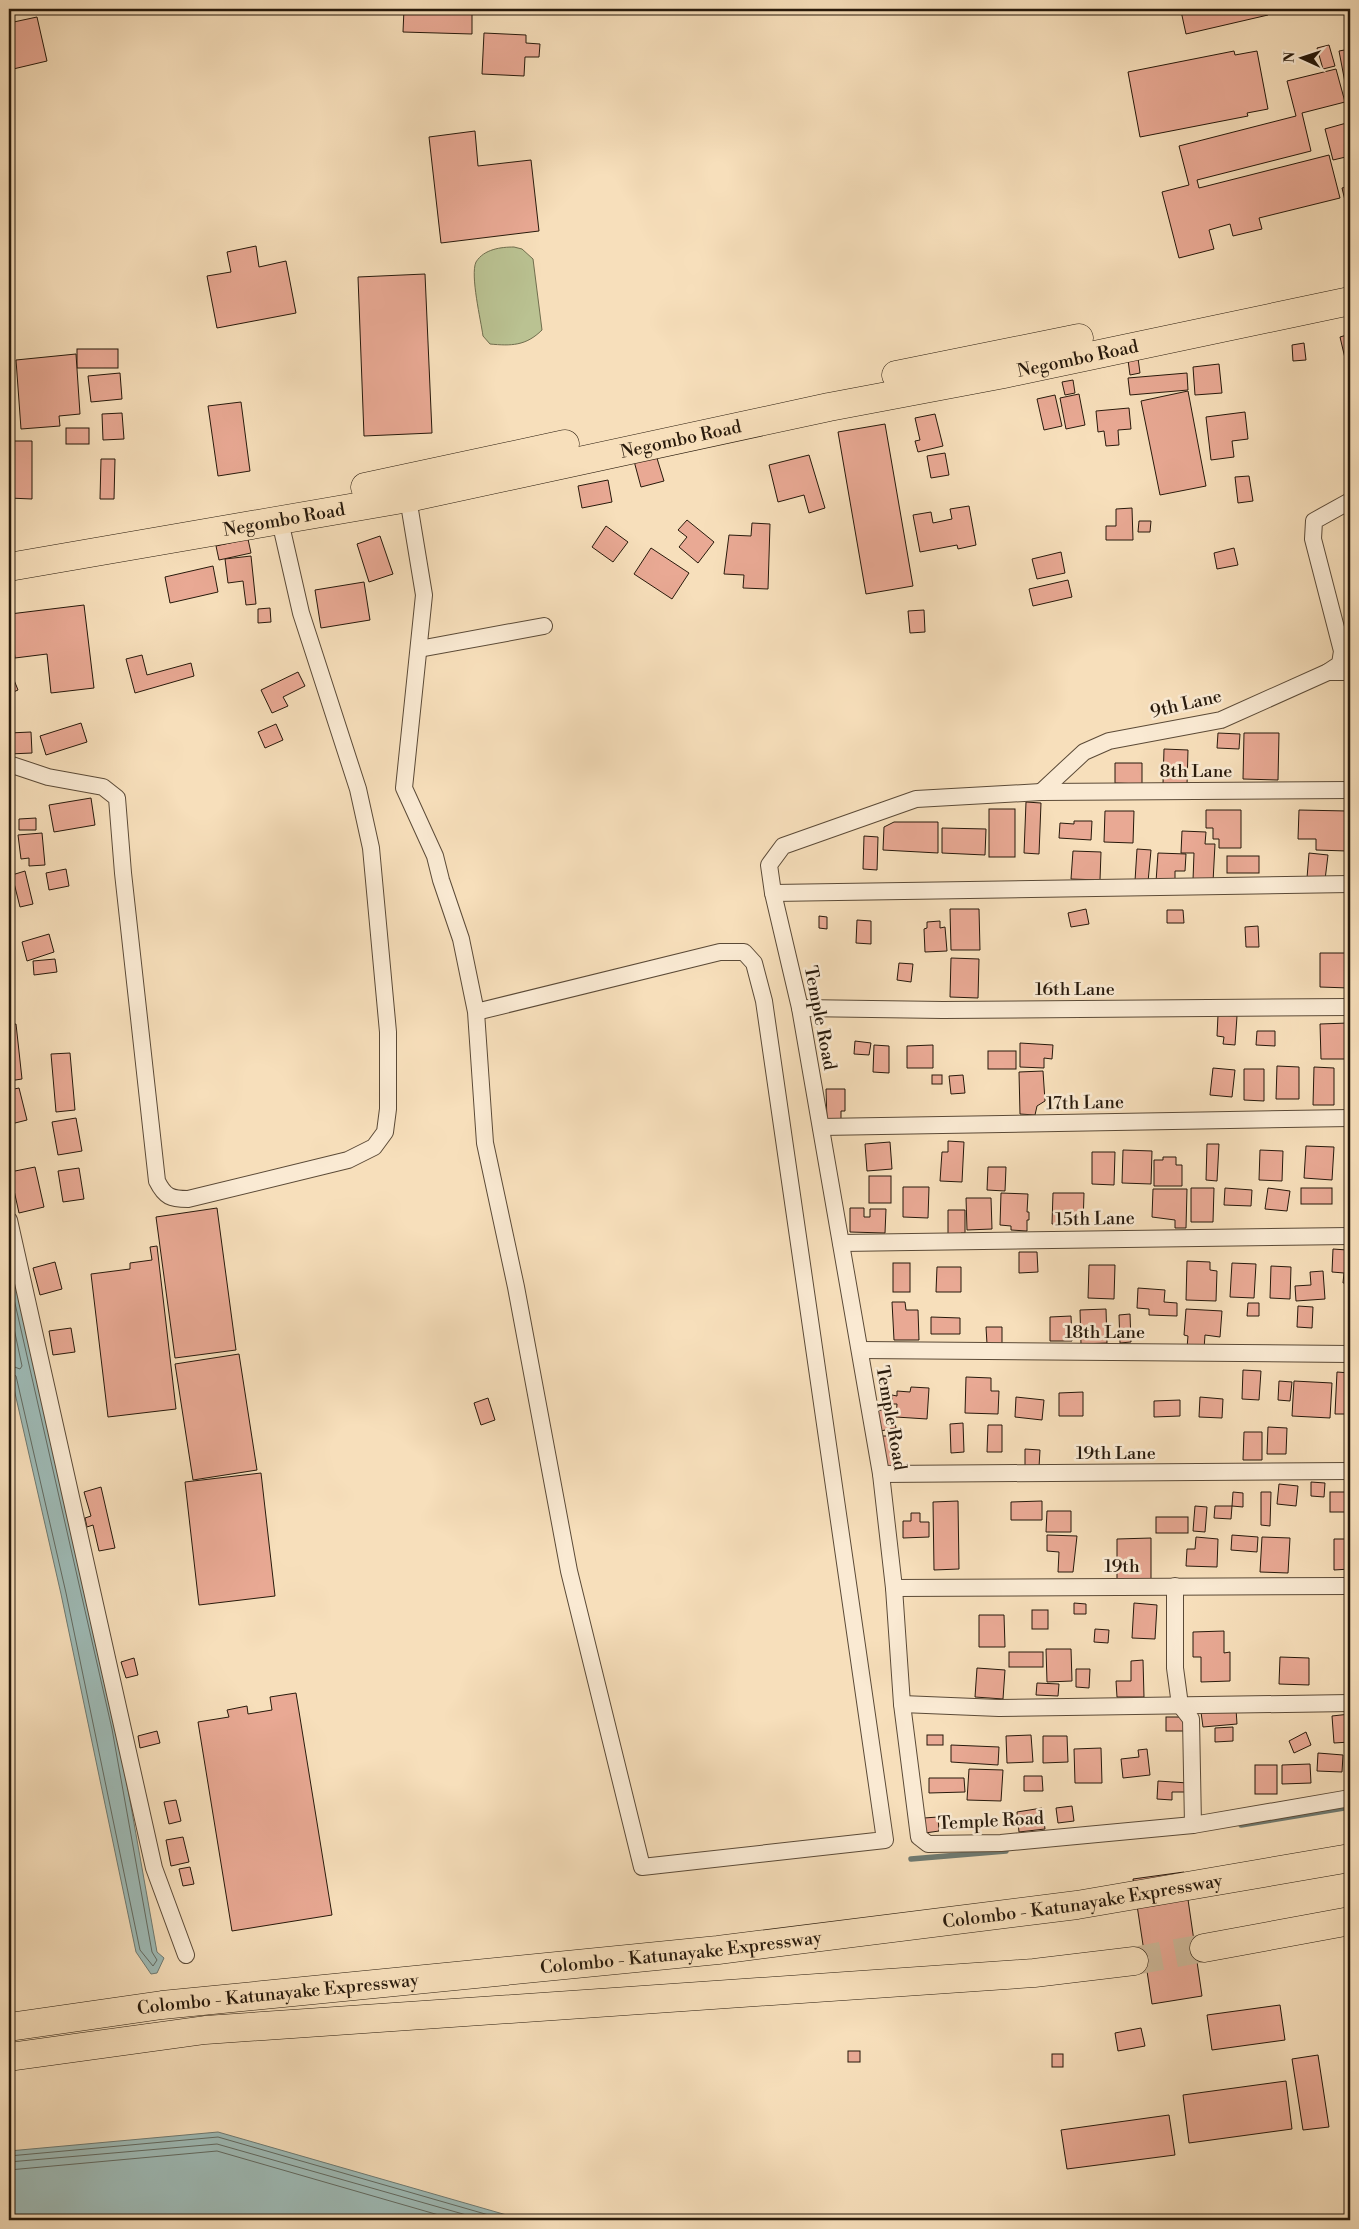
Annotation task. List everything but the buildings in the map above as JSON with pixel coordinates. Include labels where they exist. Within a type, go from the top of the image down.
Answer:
[{"type":"highway","name":"Negombo Road","points":[[9,549],[404,480],[823,390],[1350,283]]},
{"type":"highway","name":"Negombo Road","points":[[9,567],[408,498],[829,407],[1004,374],[1350,301]]},
{"type":"highway","name":"Colombo - Katunayake Expressway","points":[[9,2026],[162,2005],[718,1950],[1077,1905],[1350,1858]]},
{"type":"highway","points":[[1204,1948],[1350,1921]]},
{"type":"highway","name":"Colombo - Katunayake Expressway","points":[[9,2057],[205,2030],[1034,1973],[1134,1961]]},
{"type":"street","points":[[408,498],[424,595],[404,788],[435,856],[461,939],[476,1012],[485,1143],[516,1287],[569,1571],[642,1867],[885,1840],[765,1011],[754,963],[744,952],[720,952],[476,1012]]},
{"type":"street","points":[[1328,672],[1340,664],[1346,649],[1313,539],[1314,521],[1350,501]]},
{"type":"street","points":[[9,764],[48,777],[103,787],[117,798],[123,873],[157,1181],[164,1194],[172,1198],[188,1199],[348,1160],[374,1147],[385,1132],[388,1109],[388,1032],[371,848],[358,789],[301,613],[280,521]]},
{"type":"street","points":[[419,649],[544,626]]},
{"type":"street","name":"9th Lane","points":[[1042,792],[1084,752],[1108,740],[1221,720],[1328,672],[1350,672]]},
{"type":"street","name":"8th Lane","points":[[1042,792],[1350,790]]},
{"type":"street","name":"Temple Road","points":[[1042,792],[916,800],[783,846],[769,864],[773,893],[800,1008],[881,1474],[894,1588],[902,1704],[918,1837],[928,1844],[1001,1844],[1193,1825],[1350,1798]]},
{"type":"street","points":[[773,893],[1350,884]]},
{"type":"street","name":"16th Lane","points":[[800,1008],[943,1010],[1350,1007]]},
{"type":"street","name":"17th Lane","points":[[821,1127],[1350,1118]]},
{"type":"street","points":[[9,1220],[154,1868],[186,1955]]},
{"type":"street","name":"15th Lane","points":[[841,1243],[1350,1236]]},
{"type":"street","name":"18th Lane","points":[[860,1350],[1350,1354]]},
{"type":"street","name":"19th Lane","points":[[881,1474],[1350,1471]]},
{"type":"street","points":[[1175,1586],[1175,1668],[1180,1705],[1191,1719],[1193,1825]]},
{"type":"street","name":"19th","points":[[894,1588],[1350,1586]]},
{"type":"street","points":[[902,1704],[999,1708],[1350,1703]]},
{"type":"green space","points":[[514,247],[522,249],[533,259],[542,330],[530,339],[518,344],[490,344],[483,336],[475,287],[474,268],[476,262],[483,254],[498,248]]},
{"type":"water","points":[[9,1254],[117,1728],[157,1952],[164,1958],[157,1973],[151,1974],[136,1952],[61,1594],[9,1367]]},
{"type":"water","points":[[218,2132],[524,2220],[9,2220],[9,2151]]},
{"type":"waterway","points":[[1241,1825],[1350,1807]]},
{"type":"waterway","points":[[911,1859],[1006,1851]]},
{"type":"tunnel","points":[[1134,1961],[1204,1948]]}]
